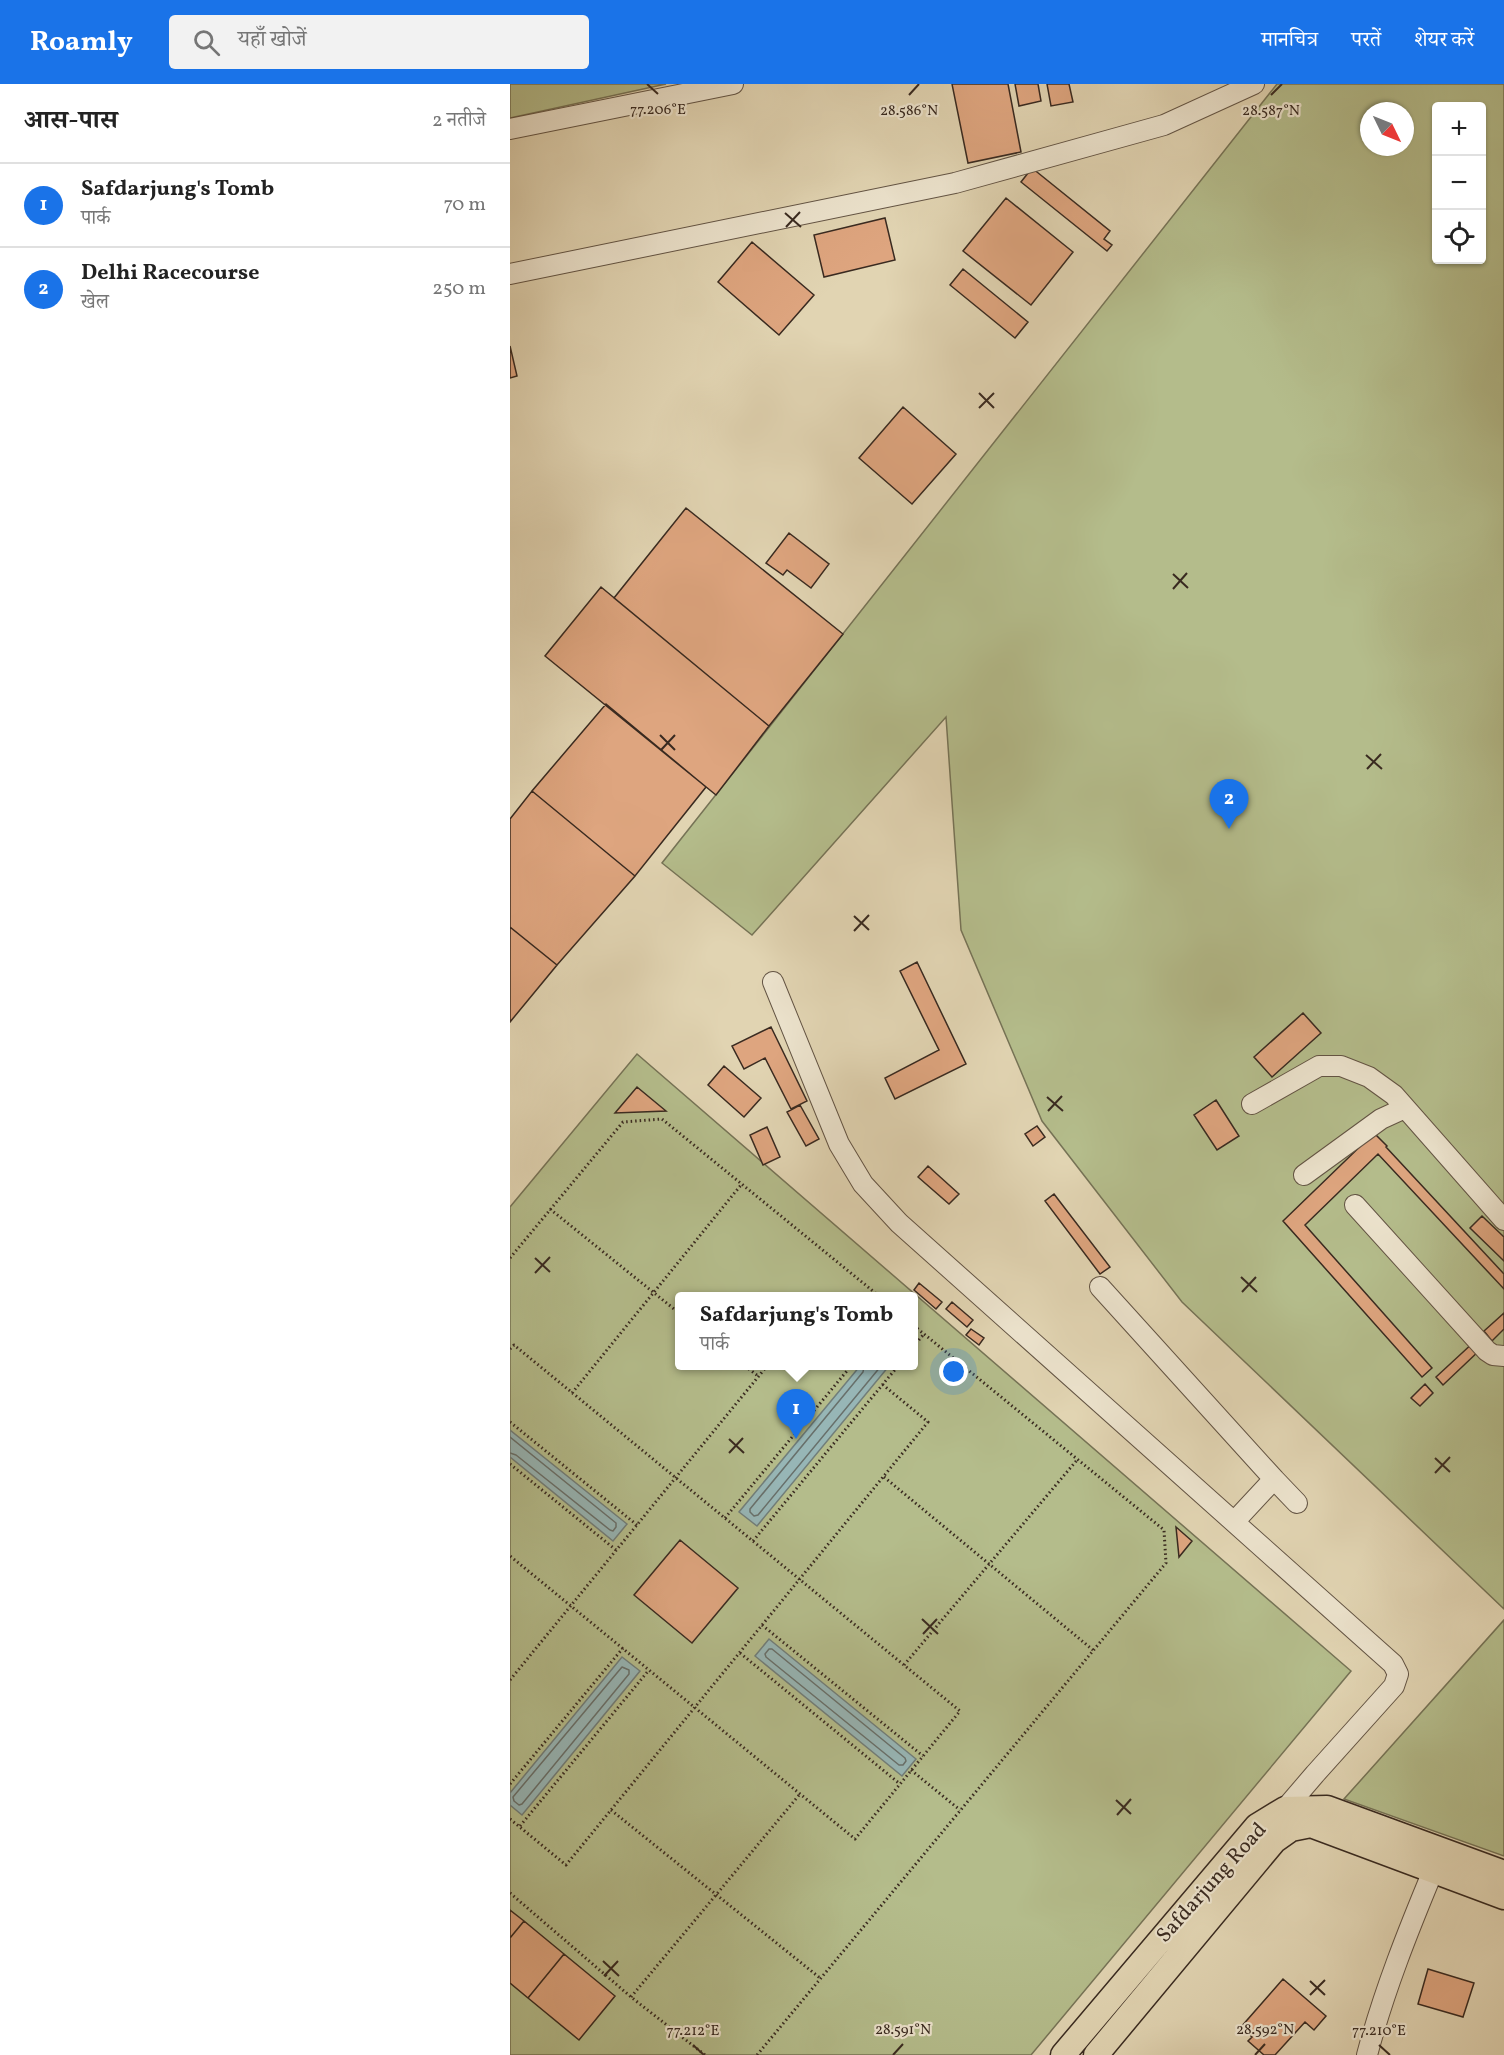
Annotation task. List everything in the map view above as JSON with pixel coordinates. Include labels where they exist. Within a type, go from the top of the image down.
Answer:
[{"type":"main road","name":"Safdarjung Road","points":[[1063,2055],[1257,1826],[1285,1809],[1327,1808],[1501,1886]]},
{"type":"main road","name":"Safdarjung Road","points":[[1096,2055],[1274,1841],[1291,1829],[1311,1825],[1433,1871],[1501,1886]]},
{"type":"street","points":[[510,129],[733,84]]},
{"type":"street","points":[[510,274],[955,183],[1164,125],[1254,84]]},
{"type":"street","points":[[773,982],[839,1144],[863,1184],[908,1231],[1393,1665],[1398,1674],[1394,1686],[1285,1809],[1274,1841]]},
{"type":"street","points":[[1252,1104],[1319,1066],[1341,1066],[1369,1077],[1394,1095],[1504,1220]]},
{"type":"street","points":[[1304,1175],[1381,1119],[1405,1108]]},
{"type":"street","points":[[1355,1205],[1487,1351],[1493,1355],[1504,1356]]},
{"type":"street","points":[[1100,1287],[1298,1503]]},
{"type":"street","points":[[1234,1522],[1274,1479]]},
{"type":"street","points":[[1367,2055],[1399,1954],[1433,1871]]},
{"type":"path","points":[[510,1258],[623,1122],[662,1119],[874,1292]]},
{"type":"path","points":[[572,1393],[742,1184]]},
{"type":"path","points":[[550,1209],[675,1310]]},
{"type":"path","points":[[757,2055],[1166,1563],[1164,1530],[918,1329]]},
{"type":"path","points":[[918,1341],[924,1334]]},
{"type":"path","points":[[510,1349],[514,1345],[960,1711],[855,1839],[510,1556]]},
{"type":"path","points":[[751,1370],[758,1376]]},
{"type":"path","points":[[510,1680],[763,1370]]},
{"type":"path","points":[[725,1518],[847,1370]]},
{"type":"path","points":[[753,1541],[894,1370]]},
{"type":"path","points":[[510,1819],[566,1865],[928,1422],[882,1384]]},
{"type":"path","points":[[510,1422],[637,1525]]},
{"type":"path","points":[[904,1665],[1077,1460]]},
{"type":"path","points":[[510,1464],[616,1550]]},
{"type":"path","points":[[884,1477],[1094,1650]]},
{"type":"path","points":[[762,1625],[923,1756]]},
{"type":"path","points":[[510,1784],[623,1648]]},
{"type":"path","points":[[740,1653],[900,1784]]},
{"type":"path","points":[[519,1826],[649,1670]]},
{"type":"path","points":[[911,1770],[960,1810]]},
{"type":"path","points":[[632,1997],[800,1794]]},
{"type":"path","points":[[611,1810],[820,1978]]},
{"type":"path","points":[[510,1893],[632,1997],[705,2055]]},
{"type":"green space","points":[[510,84],[666,84],[510,118]]},
{"type":"green space","points":[[1277,84],[1504,84],[1504,1609],[1182,1302],[1042,1121],[961,930],[946,717],[752,935],[662,863]]},
{"type":"green space","points":[[637,1054],[912,1292],[675,1292],[675,1370],[918,1370],[918,1297],[1351,1671],[1031,2055],[510,2055],[510,1207]]},
{"type":"green space","points":[[1504,1620],[1504,1856],[1344,1799]]},
{"type":"water","points":[[857,1370],[886,1370],[757,1526],[739,1512]]},
{"type":"water","points":[[510,1430],[627,1524],[613,1541],[510,1457]]},
{"type":"water","points":[[769,1639],[916,1759],[902,1776],[755,1656]]},
{"type":"water","points":[[622,1657],[640,1671],[522,1815],[510,1805],[510,1793]]},
{"type":"building","points":[[952,84],[1008,84],[1021,152],[968,163]]},
{"type":"building","points":[[1015,84],[1038,84],[1041,101],[1019,106]]},
{"type":"building","points":[[1047,84],[1069,84],[1073,102],[1051,106]]},
{"type":"building","points":[[1032,168],[1110,231],[1104,239],[1112,245],[1107,251],[1021,182]]},
{"type":"building","points":[[1006,198],[1073,252],[1031,305],[963,251]]},
{"type":"building","points":[[885,218],[895,260],[824,277],[814,235]]},
{"type":"building","points":[[752,242],[814,295],[779,335],[718,282]]},
{"type":"building","points":[[963,269],[1028,322],[1015,338],[950,285]]},
{"type":"building","points":[[510,346],[517,376],[510,378]]},
{"type":"building","points":[[903,407],[956,454],[912,504],[859,458]]},
{"type":"building","points":[[686,508],[843,634],[769,726],[614,598]]},
{"type":"building","points":[[789,533],[829,564],[811,588],[787,570],[783,575],[766,563]]},
{"type":"building","points":[[601,587],[769,726],[716,795],[545,656]]},
{"type":"building","points":[[606,704],[706,787],[635,876],[532,791]]},
{"type":"building","points":[[532,791],[635,876],[557,965],[510,927],[510,819]]},
{"type":"building","points":[[510,927],[557,965],[510,1022]]},
{"type":"building","points":[[917,962],[966,1064],[895,1099],[885,1078],[939,1050],[900,971]]},
{"type":"building","points":[[1303,1013],[1321,1033],[1272,1077],[1254,1057]]},
{"type":"building","points":[[771,1027],[807,1101],[791,1109],[765,1058],[744,1069],[732,1046]]},
{"type":"building","points":[[724,1066],[761,1098],[744,1117],[708,1085]]},
{"type":"building","points":[[637,1087],[666,1111],[615,1113]]},
{"type":"building","points":[[1216,1100],[1239,1136],[1217,1150],[1194,1115]]},
{"type":"building","points":[[800,1105],[819,1139],[806,1146],[787,1112]]},
{"type":"building","points":[[1037,1126],[1045,1137],[1033,1146],[1025,1134]]},
{"type":"building","points":[[767,1127],[780,1157],[763,1165],[750,1135]]},
{"type":"building","points":[[1374,1133],[1504,1274],[1504,1289],[1378,1154],[1305,1225],[1432,1368],[1422,1377],[1283,1221]]},
{"type":"building","points":[[928,1166],[959,1194],[949,1204],[918,1177]]},
{"type":"building","points":[[1054,1194],[1110,1267],[1100,1274],[1045,1201]]},
{"type":"building","points":[[1482,1216],[1504,1237],[1504,1261],[1470,1228]]},
{"type":"building","points":[[919,1283],[942,1302],[936,1309],[914,1290]]},
{"type":"building","points":[[952,1302],[973,1320],[967,1327],[946,1309]]},
{"type":"building","points":[[1504,1313],[1504,1329],[1492,1341],[1484,1331]]},
{"type":"building","points":[[971,1329],[984,1338],[979,1345],[966,1335]]},
{"type":"building","points":[[1475,1341],[1482,1348],[1443,1385],[1436,1377]]},
{"type":"building","points":[[1425,1384],[1433,1393],[1420,1406],[1411,1398]]},
{"type":"building","points":[[1176,1527],[1192,1541],[1179,1557]]},
{"type":"building","points":[[680,1540],[738,1588],[692,1643],[634,1595]]},
{"type":"building","points":[[510,1910],[524,1921],[510,1938]]},
{"type":"building","points":[[524,1921],[564,1954],[528,1998],[510,1983],[510,1938]]},
{"type":"building","points":[[564,1954],[615,1996],[579,2040],[528,1998]]},
{"type":"building","points":[[1428,1969],[1474,1983],[1463,2017],[1418,2004]]},
{"type":"building","points":[[1283,1979],[1326,2016],[1314,2030],[1305,2022],[1275,2055],[1264,2055],[1248,2041],[1252,2037],[1241,2027]]},
{"type":"place","name":"Delhi Racecourse","points":[[1229,829]]},
{"type":"place","name":"Safdarjung's Tomb","points":[[796,1439]]}]
